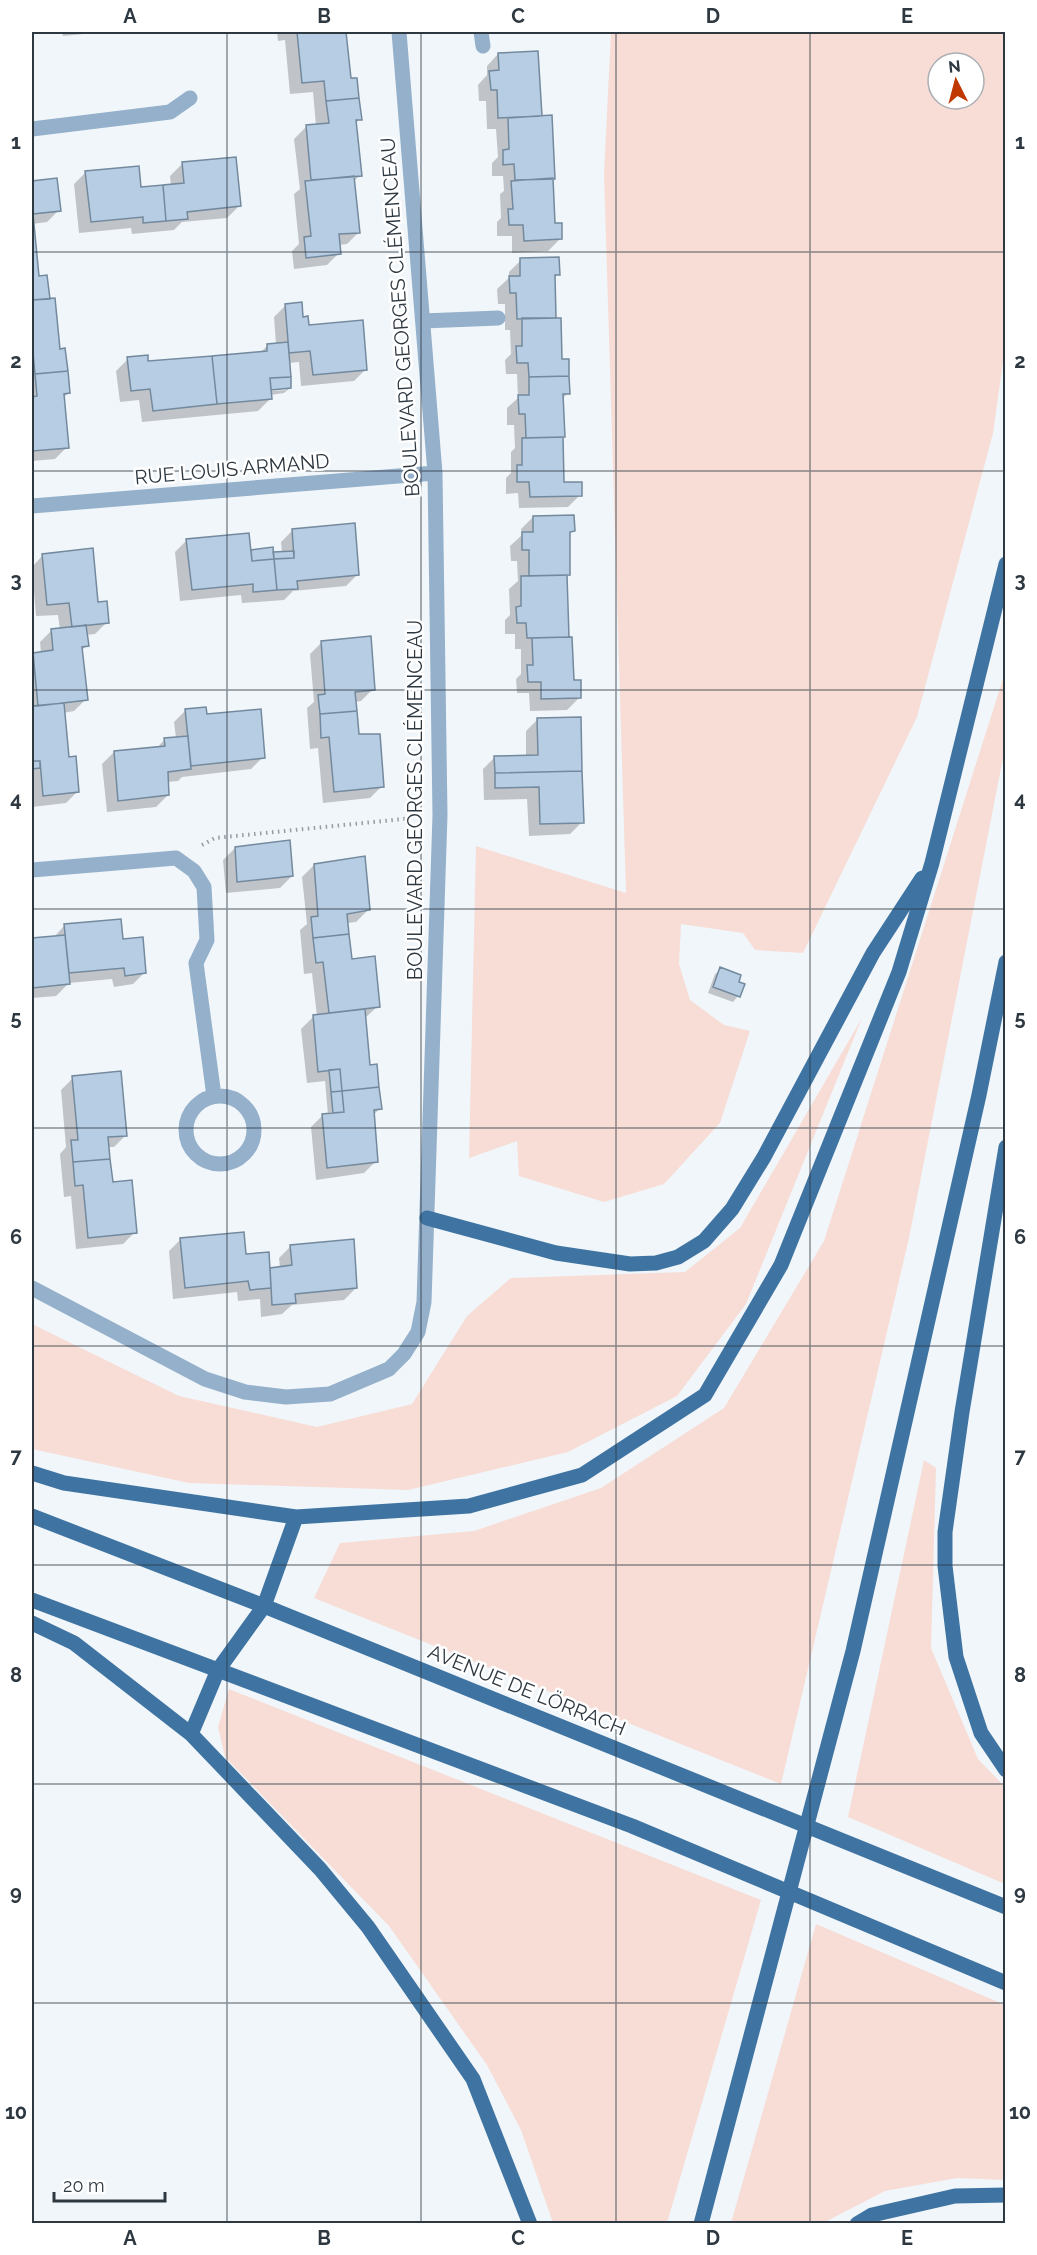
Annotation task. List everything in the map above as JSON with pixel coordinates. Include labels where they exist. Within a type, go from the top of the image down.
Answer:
[{"type":"main road","points":[[32,1473],[64,1482],[296,1517],[469,1506],[582,1475],[705,1395],[781,1265],[899,972],[932,863],[1005,564]]},
{"type":"main road","points":[[427,1218],[556,1253],[630,1264],[656,1263],[678,1257],[704,1241],[722,1222],[743,1192],[873,953],[932,863]]},
{"type":"main road","points":[[701,2223],[853,1651],[976,1107],[1005,962]]},
{"type":"main road","points":[[1005,1147],[962,1412],[945,1532],[945,1566],[956,1657],[981,1733],[1005,1770]]},
{"type":"main road","name":"AVENUE DE LÖRRACH","points":[[32,1516],[264,1606],[1005,1907]]},
{"type":"main road","points":[[191,1734],[218,1670],[264,1606],[296,1517]]},
{"type":"main road","points":[[32,1600],[632,1826],[1005,1983]]},
{"type":"main road","points":[[32,1623],[74,1643],[191,1734],[320,1869],[368,1927],[473,2079],[530,2223]]},
{"type":"main road","points":[[857,2223],[872,2215],[955,2196],[1005,2195]]},
{"type":"street","name":"BOULEVARD GEORGES CLÉMENCEAU","points":[[32,1288],[205,1379],[245,1392],[286,1397],[330,1394],[389,1369],[404,1354],[417,1332],[424,1302],[440,815],[435,473],[399,32]]},
{"type":"street","points":[[32,129],[170,112],[190,98]]},
{"type":"street","points":[[423,321],[498,318]]},
{"type":"street","name":"RUE LOUIS ARMAND","points":[[32,506],[435,473]]},
{"type":"street","points":[[32,870],[176,858],[194,871],[204,887],[207,940],[196,963],[214,1096]]},
{"type":"street","points":[[214,1096],[232,1098],[246,1108],[252,1119],[254,1130],[252,1142],[246,1152],[237,1160],[225,1164],[204,1160],[189,1145],[186,1135],[189,1114],[204,1099],[214,1096]]},
{"type":"path","points":[[202,845],[215,838],[413,818]]},
{"type":"shaded area","points":[[611,32],[1005,32],[1006,341],[993,433],[917,717],[803,953],[755,950],[743,933],[681,924],[679,964],[690,1000],[724,1025],[750,1031],[720,1123],[664,1184],[604,1202],[519,1176],[517,1141],[469,1158],[476,846],[626,893],[604,174]]},
{"type":"shaded area","points":[[1003,679],[1006,680],[1005,748],[909,1238],[781,1784],[314,1598],[340,1543],[474,1531],[601,1488],[724,1408],[824,1241]]},
{"type":"shaded area","points":[[862,1018],[746,1304],[677,1396],[568,1452],[408,1490],[189,1483],[32,1449],[32,1324],[179,1396],[317,1427],[412,1404],[467,1316],[511,1278],[685,1272],[740,1228]]},
{"type":"shaded area","points":[[924,1460],[936,1468],[931,1648],[978,1759],[1005,1787],[1005,1884],[848,1817]]},
{"type":"shaded area","points":[[229,1689],[761,1900],[667,2223],[553,2223],[521,2130],[487,2065],[389,1926],[225,1757],[218,1727]]},
{"type":"shaded area","points":[[816,1924],[1005,2005],[1005,2180],[957,2178],[885,2191],[823,2223],[731,2223]]},
{"type":"building","points":[[297,32],[346,32],[351,78],[357,78],[359,98],[326,101],[324,81],[302,83]]},
{"type":"building","points":[[538,51],[542,116],[498,118],[497,90],[491,90],[489,71],[499,70],[498,53]]},
{"type":"building","points":[[359,98],[362,120],[356,120],[362,176],[311,180],[306,125],[329,123],[326,101]]},
{"type":"building","points":[[552,115],[555,179],[515,180],[514,164],[503,165],[503,150],[509,149],[508,118]]},
{"type":"building","points":[[236,157],[241,206],[187,212],[188,219],[166,221],[163,185],[184,183],[182,162]]},
{"type":"building","points":[[139,166],[141,187],[163,185],[166,221],[143,223],[143,217],[91,222],[85,171]]},
{"type":"building","points":[[354,176],[360,233],[339,234],[341,254],[306,258],[304,237],[311,236],[305,181]]},
{"type":"building","points":[[57,178],[61,211],[33,214],[39,276],[47,275],[50,299],[32,300],[32,181]]},
{"type":"building","points":[[553,178],[555,223],[562,223],[562,239],[524,241],[523,225],[509,225],[508,209],[513,209],[511,181]]},
{"type":"building","points":[[559,257],[560,275],[555,275],[556,318],[517,319],[516,293],[510,293],[509,276],[520,276],[520,258]]},
{"type":"building","points":[[55,298],[60,349],[65,348],[68,371],[35,374],[32,353],[32,300]]},
{"type":"building","points":[[302,302],[303,317],[308,316],[309,325],[363,320],[367,370],[313,375],[310,351],[289,353],[285,304]]},
{"type":"building","points":[[522,318],[561,318],[562,359],[569,359],[569,376],[529,377],[528,363],[517,363],[516,346],[522,346]]},
{"type":"building","points":[[288,342],[291,377],[270,378],[272,399],[217,404],[212,356],[267,351],[267,344]]},
{"type":"building","points":[[148,355],[148,361],[212,356],[217,404],[153,411],[150,389],[131,391],[127,357]]},
{"type":"building","points":[[68,371],[70,393],[64,394],[69,448],[32,451],[32,397],[37,396],[35,374]]},
{"type":"building","points":[[569,376],[570,394],[563,394],[565,437],[526,438],[525,414],[519,414],[518,395],[529,395],[529,377]]},
{"type":"building","points":[[291,377],[291,388],[271,390],[270,378]]},
{"type":"building","points":[[563,437],[564,482],[582,482],[582,496],[530,497],[529,482],[517,482],[517,465],[522,465],[522,438]]},
{"type":"building","points":[[574,515],[575,531],[570,532],[570,575],[529,576],[529,550],[522,550],[522,532],[533,532],[533,516]]},
{"type":"building","points":[[355,523],[359,575],[297,581],[298,589],[277,590],[274,559],[294,558],[292,529]]},
{"type":"building","points":[[249,533],[252,561],[274,559],[277,590],[253,592],[253,584],[192,590],[186,539]]},
{"type":"building","points":[[273,547],[274,559],[252,561],[251,550]]},
{"type":"building","points":[[93,548],[98,602],[107,601],[109,623],[72,627],[69,603],[47,605],[42,554]]},
{"type":"building","points":[[294,551],[294,558],[274,559],[273,552]]},
{"type":"building","points":[[567,575],[569,637],[527,638],[526,623],[517,623],[516,607],[521,606],[521,576]]},
{"type":"building","points":[[86,625],[89,646],[82,647],[88,700],[38,706],[33,653],[53,650],[51,629]]},
{"type":"building","points":[[371,636],[375,690],[355,692],[357,711],[320,714],[318,695],[325,694],[321,641]]},
{"type":"building","points":[[572,637],[574,680],[581,680],[581,698],[541,699],[541,682],[528,682],[527,665],[533,665],[532,638]]},
{"type":"building","points":[[64,703],[69,757],[76,756],[79,792],[43,796],[40,761],[32,761],[32,706]]},
{"type":"building","points":[[206,707],[207,714],[261,709],[265,758],[191,766],[185,709]]},
{"type":"building","points":[[357,711],[359,734],[380,734],[384,787],[334,792],[329,737],[321,738],[320,714]]},
{"type":"building","points":[[581,717],[582,771],[495,773],[494,756],[538,755],[537,718]]},
{"type":"building","points":[[188,736],[191,769],[168,772],[169,795],[118,801],[114,751],[165,746],[164,738]]},
{"type":"building","points":[[32,761],[40,761],[40,768],[32,769]]},
{"type":"building","points":[[582,771],[584,823],[540,824],[539,787],[495,788],[495,773]]},
{"type":"building","points":[[290,840],[293,876],[237,882],[235,847]]},
{"type":"building","points":[[365,856],[370,910],[347,914],[349,934],[313,938],[311,917],[318,916],[314,864]]},
{"type":"building","points":[[121,919],[123,939],[143,937],[146,973],[125,976],[124,968],[69,973],[64,924]]},
{"type":"building","points":[[349,934],[352,959],[375,956],[380,1007],[329,1013],[323,962],[316,963],[313,938]]},
{"type":"building","points":[[65,935],[70,984],[32,988],[32,938]]},
{"type":"building","points":[[720,967],[741,975],[739,982],[745,984],[740,997],[713,987]]},
{"type":"building","points":[[365,1009],[370,1065],[377,1064],[379,1087],[342,1091],[340,1069],[318,1072],[313,1015]]},
{"type":"building","points":[[340,1069],[342,1091],[331,1092],[329,1070]]},
{"type":"building","points":[[121,1071],[127,1136],[108,1137],[110,1159],[73,1162],[71,1140],[78,1140],[72,1076]]},
{"type":"building","points":[[379,1087],[382,1109],[374,1110],[378,1162],[327,1168],[322,1114],[344,1112],[342,1091]]},
{"type":"building","points":[[342,1091],[344,1112],[333,1113],[331,1092]]},
{"type":"building","points":[[110,1159],[113,1182],[132,1180],[137,1233],[88,1238],[83,1185],[75,1186],[73,1162]]},
{"type":"building","points":[[244,1232],[246,1254],[269,1252],[271,1288],[250,1290],[248,1281],[185,1288],[180,1238]]},
{"type":"building","points":[[354,1239],[357,1288],[295,1294],[296,1303],[272,1305],[270,1268],[292,1265],[290,1245]]}]
